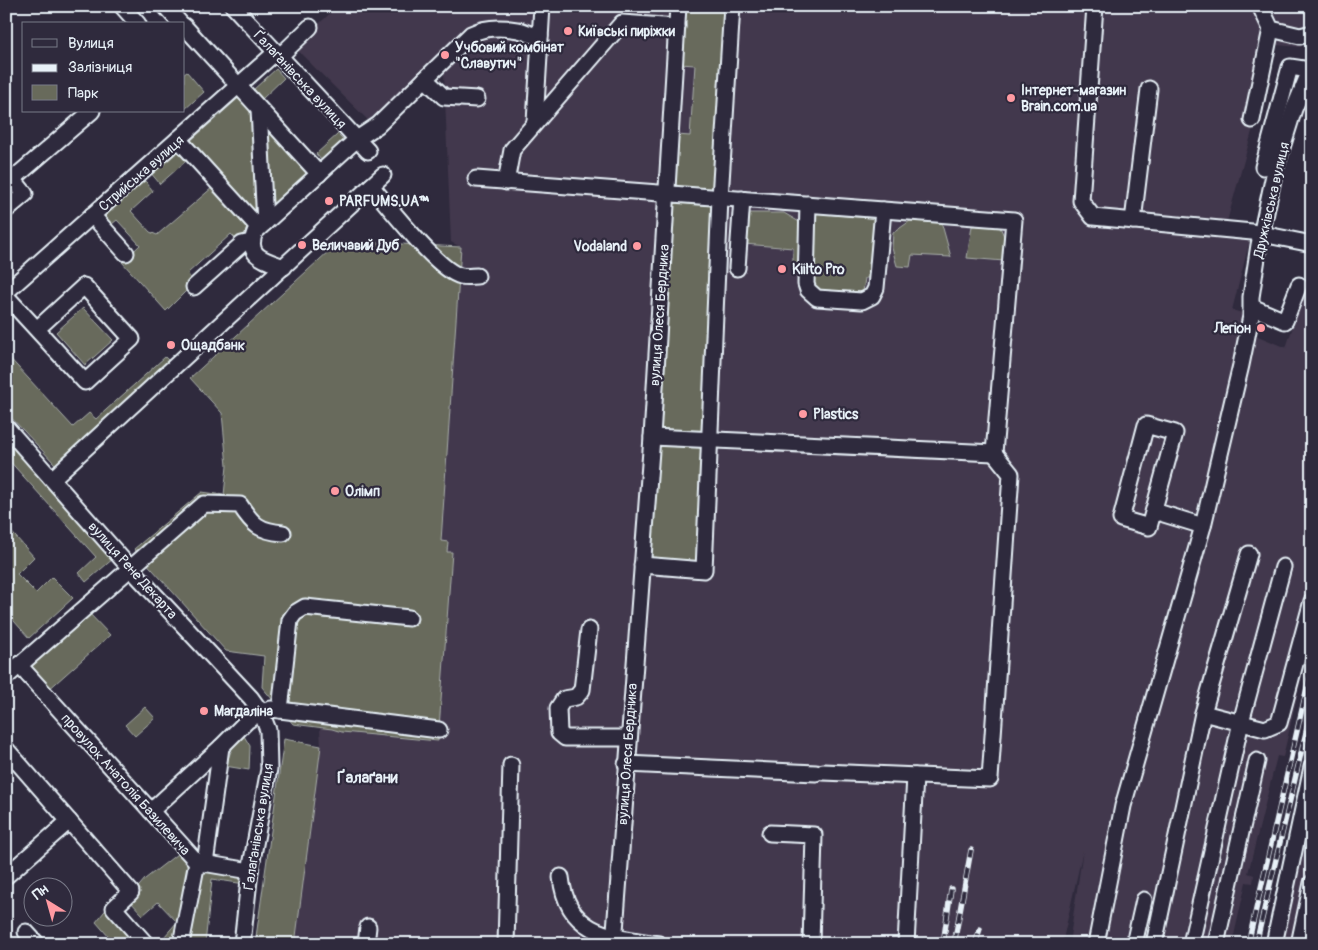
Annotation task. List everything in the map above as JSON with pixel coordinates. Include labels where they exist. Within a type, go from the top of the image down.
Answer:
[{"type":"street","points":[[122,6],[136,22]]},
{"type":"street","points":[[165,6],[179,22]]},
{"type":"street","name":"Ґалаґанівська вулиця","points":[[233,6],[368,151]]},
{"type":"street","points":[[535,122],[542,6]]},
{"type":"street","name":"вулиця Олеся Бердника","points":[[614,940],[652,437],[678,6]]},
{"type":"street","points":[[642,565],[704,570],[720,198],[732,6]]},
{"type":"street","points":[[1094,6],[1081,201],[1094,217],[1261,233],[1312,244]]},
{"type":"street","points":[[1252,120],[1271,29],[1260,6]]},
{"type":"street","points":[[506,182],[512,150],[622,23],[677,27]]},
{"type":"street","name":"Стрийська вулиця","points":[[6,292],[238,86],[310,27]]},
{"type":"street","points":[[185,28],[319,174]]},
{"type":"street","points":[[194,287],[258,231],[357,139],[378,125],[471,34],[486,28],[520,30],[528,36],[540,36]]},
{"type":"street","points":[[1271,29],[1300,36],[1312,33]]},
{"type":"street","points":[[1264,167],[1290,67],[1311,68]]},
{"type":"street","name":"Дружківська вулиця","points":[[1096,944],[1123,806],[1203,526],[1241,365],[1252,307],[1251,298],[1261,233],[1275,170],[1294,109],[1311,68]]},
{"type":"street","points":[[425,79],[444,98],[478,99]]},
{"type":"street","points":[[1132,221],[1149,89]]},
{"type":"street","points":[[259,109],[258,231],[254,252],[259,257],[284,267]]},
{"type":"street","points":[[6,210],[25,194],[13,180],[91,112]]},
{"type":"street","points":[[178,139],[258,231]]},
{"type":"street","points":[[52,479],[383,175]]},
{"type":"street","points":[[476,178],[506,182],[1014,220],[994,453],[1011,474],[990,779],[626,764]]},
{"type":"street","points":[[372,186],[415,237],[438,260],[460,276],[477,276]]},
{"type":"street","points":[[737,268],[742,200]]},
{"type":"street","points":[[808,204],[806,284],[808,290],[817,298],[862,301],[872,296],[876,288],[883,210]]},
{"type":"street","points":[[92,215],[126,253]]},
{"type":"street","points":[[1252,307],[1285,321],[1299,285]]},
{"type":"street","points":[[6,296],[85,382],[132,339],[84,286],[37,328]]},
{"type":"street","points":[[1146,425],[1175,433],[1154,511],[1150,527],[1121,519],[1146,425]]},
{"type":"street","name":"вулиця Рене Декарта","points":[[6,427],[130,568],[251,698],[261,712]]},
{"type":"street","points":[[652,437],[994,453]]},
{"type":"street","points":[[6,677],[204,504],[240,505],[251,521],[266,531],[283,533]]},
{"type":"street","points":[[1154,511],[1203,526]]},
{"type":"street","points":[[1154,944],[1203,713],[1249,554]]},
{"type":"street","points":[[1191,944],[1241,722],[1283,567]]},
{"type":"street","points":[[1203,713],[1265,729],[1278,723],[1312,601]]},
{"type":"street","points":[[280,710],[290,620],[295,612],[305,607],[409,618]]},
{"type":"street","points":[[589,630],[582,690],[576,696],[564,699],[558,708],[559,733],[564,738],[628,738]]},
{"type":"street","name":"провулок Анатолія Базилевича","points":[[19,665],[151,811],[201,863],[250,871]]},
{"type":"street","points":[[151,811],[221,747],[246,721],[261,712],[271,709],[439,730]]},
{"type":"street","name":"Ґалаґанівська вулиця","points":[[242,944],[250,871],[269,769],[268,736],[261,712]]},
{"type":"street","points":[[181,944],[201,863],[221,747]]},
{"type":"street","points":[[6,749],[130,892],[114,908],[146,944]]},
{"type":"street","points":[[1216,944],[1257,761]]},
{"type":"street","points":[[506,944],[511,765]]},
{"type":"street","points":[[1274,944],[1312,767]]},
{"type":"street","points":[[906,944],[914,776]]},
{"type":"street","points":[[8,872],[69,820]]},
{"type":"street","points":[[770,833],[814,835],[811,944]]},
{"type":"street","points":[[562,877],[563,890],[571,908],[588,928],[614,940],[659,944]]},
{"type":"street","points":[[1299,944],[1312,883]]},
{"type":"street","points":[[1134,944],[1144,900]]},
{"type":"street","points":[[366,944],[368,927]]},
{"type":"street","points":[[26,932],[37,944]]},
{"type":"shaded area","points":[[338,6],[1310,6],[1301,47],[1276,45],[1226,225],[1252,232],[1232,310],[1255,317],[1253,334],[1286,348],[1305,290],[1312,292],[1312,631],[1283,757],[1277,756],[1248,873],[1254,875],[1253,883],[1246,882],[1232,944],[1069,944],[1083,850],[1062,944],[295,944],[321,746],[320,728],[438,741],[452,553],[447,552],[448,542],[441,541],[461,247],[451,242],[444,73],[378,130],[294,47]]},
{"type":"shaded area","points":[[1312,753],[1312,944],[1270,944]]},
{"type":"green space","points":[[683,6],[727,6],[716,193],[672,188],[677,135],[690,136],[695,65],[680,64]]},
{"type":"green space","points":[[276,69],[284,78],[262,99],[253,90]]},
{"type":"green space","points":[[187,72],[204,92],[185,109],[185,73]]},
{"type":"green space","points":[[242,95],[311,172],[258,223],[187,144]]},
{"type":"green space","points":[[338,134],[347,143],[324,163],[316,154]]},
{"type":"green space","points":[[176,150],[186,161],[160,184],[150,172]]},
{"type":"green space","points":[[143,178],[153,191],[131,211],[150,232],[157,235],[213,187],[253,229],[239,242],[231,234],[188,273],[192,285],[166,311],[122,262],[140,245],[117,220],[107,228],[98,218]]},
{"type":"green space","points":[[672,199],[716,202],[706,433],[659,431]]},
{"type":"green space","points":[[747,213],[784,213],[801,223],[801,264],[793,265],[793,248],[744,244]]},
{"type":"green space","points":[[815,213],[879,219],[873,278],[865,278],[863,292],[818,290],[814,285]]},
{"type":"green space","points":[[910,221],[941,221],[951,257],[912,255],[910,267],[897,266],[892,248],[893,233]]},
{"type":"green space","points":[[999,225],[1004,236],[1004,261],[967,258],[972,226]]},
{"type":"green space","name":"Олімп","points":[[361,242],[461,247],[441,541],[448,542],[447,552],[452,552],[438,741],[342,732],[293,724],[262,687],[264,656],[226,651],[134,549],[202,492],[224,495],[227,466],[222,413],[190,378],[330,250],[344,244]]},
{"type":"green space","points":[[83,308],[113,340],[85,365],[56,332]]},
{"type":"green space","points":[[6,354],[73,427],[89,413],[96,419],[165,357],[171,363],[59,465],[55,464],[6,412]]},
{"type":"green space","points":[[6,437],[114,558],[86,582],[79,573],[96,557],[6,457]]},
{"type":"green space","points":[[657,445],[705,447],[698,564],[648,560]]},
{"type":"green space","points":[[6,526],[34,557],[17,574],[36,593],[52,577],[73,598],[29,638],[6,612]]},
{"type":"green space","points":[[87,611],[110,635],[47,691],[25,666]]},
{"type":"green space","points":[[145,707],[155,718],[135,736],[125,725]]},
{"type":"green space","points":[[244,736],[250,746],[249,770],[225,766],[234,744]]},
{"type":"green space","points":[[284,739],[321,746],[295,944],[255,944]]},
{"type":"green space","points":[[181,851],[193,865],[177,944],[158,944],[177,922],[158,902],[143,915],[128,899],[145,879]]},
{"type":"green space","points":[[198,866],[244,872],[245,884],[212,879],[205,944],[185,944]]},
{"type":"green space","points":[[108,907],[141,944],[115,944],[96,922]]},
{"type":"railway","points":[[1248,944],[1312,666]]},
{"type":"railway","points":[[1256,944],[1312,707]]},
{"type":"railway","points":[[954,944],[971,850]]},
{"type":"railway","points":[[943,944],[951,889]]},
{"type":"railway","points":[[975,944],[980,929]]},
{"type":"place","name":"Київські пиріжки","points":[[568,31]]},
{"type":"place","name":"Учбовий комбінат \"Славутич\"","points":[[445,55]]},
{"type":"place","name":"Інтернет-магазин Brain.com.ua","points":[[1011,98]]},
{"type":"place","name":"PARFUMS.UA™","points":[[329,201]]},
{"type":"place","name":"Величавий Дуб","points":[[302,245]]},
{"type":"place","name":"Vodaland","points":[[637,246]]},
{"type":"place","name":"Kiilto Pro","points":[[782,269]]},
{"type":"place","name":"Легіон","points":[[1261,328]]},
{"type":"place","name":"Ощадбанк","points":[[171,345]]},
{"type":"place","name":"Plastics","points":[[803,414]]},
{"type":"place","name":"Олімп","points":[[335,491]]},
{"type":"place","name":"Магдаліна","points":[[204,711]]},
{"type":"district","name":"Ґалаґани","points":[[367,777]]}]
